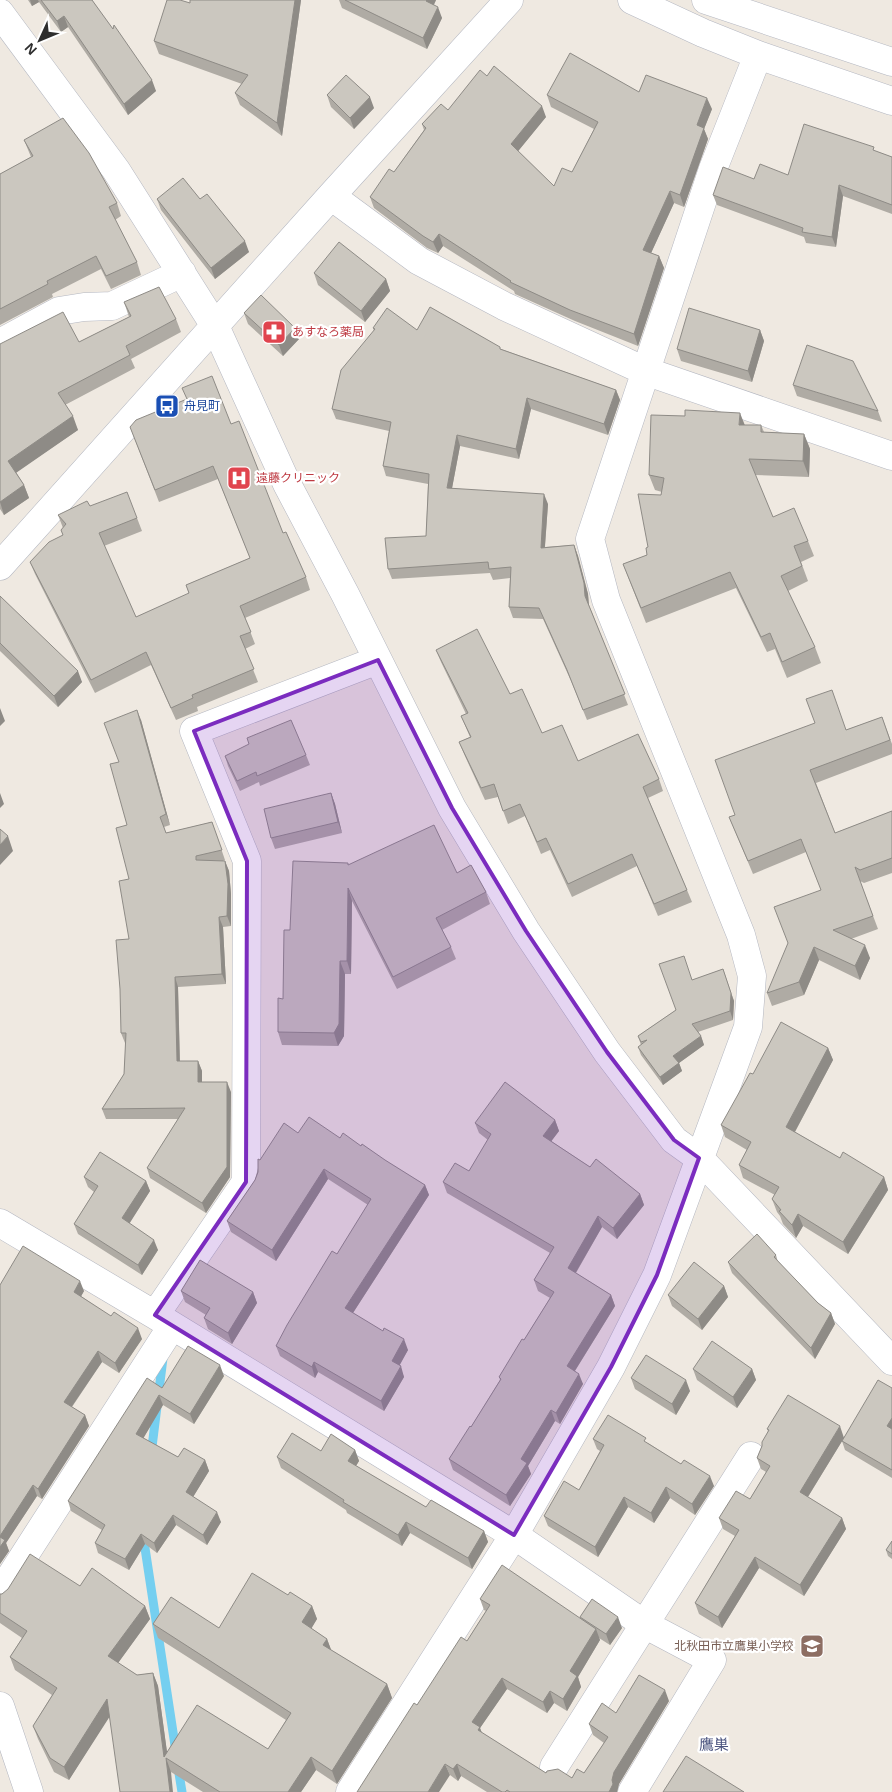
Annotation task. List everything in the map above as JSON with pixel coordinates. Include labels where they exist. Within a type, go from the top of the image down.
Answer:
[{"type":"street","points":[[0,566],[509,0]]},
{"type":"street","points":[[632,0],[703,33],[758,55],[892,101]]},
{"type":"street","points":[[706,0],[892,62]]},
{"type":"street","points":[[0,13],[116,170],[215,326],[287,484],[452,808],[526,931],[607,1052],[674,1140],[699,1158],[892,1361]]},
{"type":"street","points":[[350,1792],[514,1535],[611,1367],[657,1275],[699,1158],[730,1081],[748,1027],[752,976],[741,935],[606,600],[590,539],[712,169],[758,55]]},
{"type":"street","points":[[331,196],[419,261],[504,306],[645,371],[892,456]]},
{"type":"street","points":[[0,343],[59,311],[84,307],[112,306],[182,273]]},
{"type":"street","points":[[0,1593],[246,1182],[247,861],[194,731],[378,660]]},
{"type":"street","points":[[0,1224],[164,1320],[514,1535],[644,1624],[712,1660],[632,1792]]},
{"type":"street","points":[[554,1767],[751,1456]]},
{"type":"street","points":[[0,1706],[28,1792]]},
{"type":"highlighted area","points":[[378,660],[452,808],[526,931],[607,1052],[674,1140],[699,1158],[657,1275],[611,1367],[514,1535],[155,1315],[246,1182],[247,861],[194,731]]},
{"type":"building","points":[[41,0],[92,0],[113,29],[114,25],[152,80],[124,104],[64,16],[57,21]]},
{"type":"building","points":[[167,0],[180,0],[190,3],[190,0],[295,0],[277,123],[235,93],[248,75],[154,41]]},
{"type":"building","points":[[345,0],[427,0],[438,7],[423,38]]},
{"type":"building","points":[[570,53],[639,92],[646,75],[707,98],[697,125],[704,128],[680,195],[670,191],[643,250],[659,256],[634,334],[570,310],[510,282],[439,234],[433,242],[423,236],[370,197],[389,169],[394,172],[426,128],[422,124],[441,104],[448,110],[480,70],[487,76],[494,66],[542,106],[511,144],[554,186],[562,168],[572,172],[598,122],[547,95]]},
{"type":"building","points":[[346,75],[370,97],[350,118],[327,95]]},
{"type":"building","points":[[63,118],[89,153],[117,203],[109,207],[137,262],[106,276],[96,256],[47,281],[48,284],[0,309],[0,174],[33,156],[24,140]]},
{"type":"building","points":[[804,124],[874,147],[873,150],[892,157],[892,205],[839,185],[832,237],[802,232],[803,228],[713,195],[723,167],[754,179],[760,164],[788,175]]},
{"type":"building","points":[[183,178],[200,199],[207,194],[245,241],[211,268],[157,199]]},
{"type":"building","points":[[339,242],[386,279],[361,311],[314,273]]},
{"type":"building","points":[[159,287],[176,319],[126,346],[130,355],[58,393],[73,416],[8,461],[24,485],[0,502],[0,344],[63,312],[79,342],[131,316],[124,302]]},
{"type":"building","name":"あすなろ薬局","points":[[261,295],[295,328],[279,345],[244,313]]},
{"type":"building","points":[[430,307],[500,347],[500,349],[616,390],[604,424],[527,398],[516,449],[457,435],[447,488],[544,494],[541,548],[574,545],[584,583],[585,596],[625,694],[583,710],[539,608],[509,607],[511,567],[489,569],[488,562],[388,569],[385,538],[426,536],[429,474],[383,466],[391,422],[332,409],[341,370],[375,329],[373,328],[387,308],[417,330]]},
{"type":"building","points":[[689,308],[760,330],[748,371],[677,349]]},
{"type":"building","points":[[807,345],[853,361],[878,411],[793,385]]},
{"type":"building","points":[[212,376],[231,424],[239,421],[283,533],[286,532],[306,577],[240,606],[251,632],[240,636],[254,669],[192,695],[193,698],[171,708],[146,652],[91,680],[30,562],[49,542],[63,535],[61,530],[66,524],[58,515],[87,501],[90,506],[127,492],[137,518],[99,533],[136,617],[189,593],[186,585],[250,558],[213,466],[155,490],[130,427],[136,420],[187,399],[182,388]]},
{"type":"building","points":[[685,410],[740,413],[739,425],[761,425],[761,432],[804,434],[803,461],[749,459],[773,517],[794,508],[808,541],[794,546],[802,566],[781,576],[815,647],[782,662],[770,633],[761,637],[730,572],[641,608],[623,564],[647,555],[646,548],[648,547],[638,494],[661,495],[664,478],[649,475],[651,415],[685,416]]},
{"type":"building","points":[[0,596],[78,671],[54,696],[0,643]]},
{"type":"building","points":[[477,629],[510,694],[522,689],[542,733],[562,725],[578,761],[638,734],[659,779],[643,787],[687,890],[654,904],[632,854],[568,884],[546,838],[537,842],[520,804],[503,811],[494,784],[481,788],[459,742],[471,737],[461,716],[468,713],[436,650]]},
{"type":"building","points":[[832,690],[846,730],[882,717],[890,740],[810,770],[835,833],[892,811],[892,858],[860,870],[855,867],[873,916],[833,930],[865,945],[855,966],[814,947],[799,982],[767,993],[788,943],[774,907],[821,890],[801,839],[748,861],[729,817],[735,815],[715,760],[815,723],[806,699]]},
{"type":"building","points":[[137,710],[166,814],[160,817],[166,833],[212,822],[222,850],[196,856],[196,860],[225,861],[228,884],[227,916],[219,917],[222,974],[175,977],[177,1061],[198,1061],[198,1082],[227,1082],[227,1167],[202,1203],[147,1168],[185,1108],[102,1109],[124,1074],[126,1033],[121,1033],[116,940],[129,939],[119,881],[129,879],[116,828],[127,825],[110,764],[119,762],[104,723]]},
{"type":"building","points":[[291,720],[306,755],[257,776],[256,772],[237,781],[225,756],[249,744],[247,738]]},
{"type":"building","points":[[331,793],[338,822],[271,838],[264,809]]},
{"type":"building","points":[[434,825],[457,873],[471,865],[486,892],[436,918],[451,947],[393,977],[348,888],[347,961],[340,961],[339,1024],[334,1033],[278,1032],[278,998],[283,999],[284,930],[290,930],[293,861],[348,863],[348,865]]},
{"type":"building","points":[[0,829],[8,836],[0,845]]},
{"type":"building","points":[[684,956],[692,980],[723,969],[731,993],[730,1011],[692,1024],[701,1036],[673,1056],[679,1063],[660,1077],[638,1047],[647,1040],[641,1042],[638,1036],[676,1010],[659,964]]},
{"type":"building","points":[[781,1022],[828,1048],[786,1127],[840,1158],[843,1152],[884,1177],[843,1242],[798,1214],[792,1225],[779,1211],[781,1210],[772,1199],[779,1187],[739,1165],[751,1142],[721,1125],[750,1073],[753,1074]]},
{"type":"building","points":[[505,1082],[555,1120],[543,1136],[590,1167],[596,1159],[640,1194],[613,1228],[598,1216],[568,1268],[611,1295],[567,1366],[579,1374],[556,1413],[551,1410],[521,1459],[527,1463],[506,1495],[449,1459],[501,1379],[499,1377],[522,1339],[524,1340],[554,1292],[534,1280],[554,1247],[443,1182],[455,1163],[469,1171],[491,1134],[475,1123]]},
{"type":"building","points":[[309,1117],[340,1138],[343,1133],[361,1146],[362,1144],[425,1185],[345,1308],[383,1331],[384,1328],[404,1339],[392,1361],[401,1366],[381,1401],[314,1362],[312,1367],[276,1346],[332,1251],[337,1254],[371,1199],[324,1169],[272,1250],[227,1221],[255,1180],[258,1172],[258,1159],[260,1160],[284,1123],[298,1133]]},
{"type":"building","points":[[100,1152],[146,1181],[122,1218],[154,1240],[138,1265],[74,1224],[98,1186],[84,1177]]},
{"type":"building","points":[[757,1234],[776,1255],[774,1257],[818,1303],[831,1313],[811,1348],[728,1262]]},
{"type":"building","points":[[23,1246],[80,1281],[74,1292],[111,1316],[114,1312],[138,1328],[115,1363],[98,1351],[64,1402],[85,1415],[38,1489],[33,1485],[0,1536],[0,1285]]},
{"type":"building","points":[[200,1260],[253,1292],[228,1333],[204,1318],[210,1308],[181,1291]]},
{"type":"building","points":[[694,1262],[724,1286],[698,1319],[668,1295]]},
{"type":"building","points":[[712,1341],[752,1369],[733,1397],[693,1369]]},
{"type":"building","points":[[188,1346],[220,1365],[190,1414],[159,1395],[136,1434],[178,1457],[184,1448],[205,1460],[186,1492],[217,1512],[203,1535],[173,1515],[154,1543],[141,1534],[125,1559],[95,1543],[105,1525],[68,1501],[147,1378],[162,1388]]},
{"type":"building","points":[[646,1355],[686,1380],[672,1404],[631,1378]]},
{"type":"building","points":[[878,1380],[892,1388],[892,1418],[887,1426],[892,1429],[892,1470],[842,1441]]},
{"type":"building","points":[[788,1395],[840,1426],[800,1492],[842,1518],[800,1585],[755,1557],[718,1617],[695,1603],[739,1530],[719,1518],[736,1491],[750,1499],[770,1466],[757,1458],[762,1442],[769,1430],[767,1429]]},
{"type":"building","points":[[608,1415],[646,1438],[644,1441],[681,1464],[684,1460],[710,1476],[692,1504],[666,1487],[651,1513],[624,1497],[595,1547],[544,1516],[564,1481],[579,1490],[604,1445],[593,1439]]},
{"type":"building","points":[[292,1433],[321,1451],[331,1434],[355,1450],[348,1461],[426,1507],[431,1500],[484,1531],[468,1558],[406,1522],[398,1535],[343,1502],[344,1500],[277,1457]]},
{"type":"building","points":[[0,1537],[5,1540],[0,1547]]},
{"type":"building","points":[[892,1541],[892,1554],[886,1550]]},
{"type":"building","points":[[30,1554],[80,1586],[92,1568],[145,1606],[108,1656],[137,1675],[153,1673],[164,1757],[197,1705],[268,1749],[291,1713],[153,1624],[171,1597],[219,1628],[252,1573],[288,1595],[290,1592],[312,1606],[302,1622],[327,1639],[323,1645],[387,1684],[332,1771],[311,1757],[288,1792],[220,1792],[166,1758],[170,1792],[120,1792],[107,1699],[64,1767],[50,1758],[33,1726],[57,1688],[10,1657],[27,1631],[0,1613],[0,1594],[8,1589]]},
{"type":"building","points":[[502,1565],[596,1629],[570,1671],[577,1676],[563,1699],[550,1691],[543,1702],[502,1678],[472,1722],[480,1727],[478,1730],[546,1773],[547,1771],[558,1769],[572,1778],[577,1769],[584,1773],[608,1737],[589,1724],[602,1703],[616,1713],[639,1675],[665,1690],[614,1772],[613,1784],[609,1792],[510,1792],[507,1790],[502,1792],[457,1764],[453,1769],[445,1764],[428,1792],[357,1792],[414,1703],[417,1705],[461,1637],[467,1641],[490,1605],[480,1599]]},
{"type":"building","points":[[592,1599],[618,1617],[606,1634],[580,1617]]},
{"type":"building","points":[[686,1756],[744,1792],[663,1792]]},
{"type":"waterway","points":[[151,1455],[163,1358]]},
{"type":"waterway","points":[[143,1535],[176,1752]]},
{"type":"waterway","points":[[178,1767],[182,1792]]},
{"type":"place","name":"あすなろ薬局","points":[[274,332]]},
{"type":"place","name":"舟見町","points":[[167,406]]},
{"type":"place","name":"遠藤クリニック","points":[[239,478]]},
{"type":"place","name":"北秋田市立鷹巣小学校","points":[[812,1646]]},
{"type":"district","name":"鷹巣","points":[[714,1744]]}]
